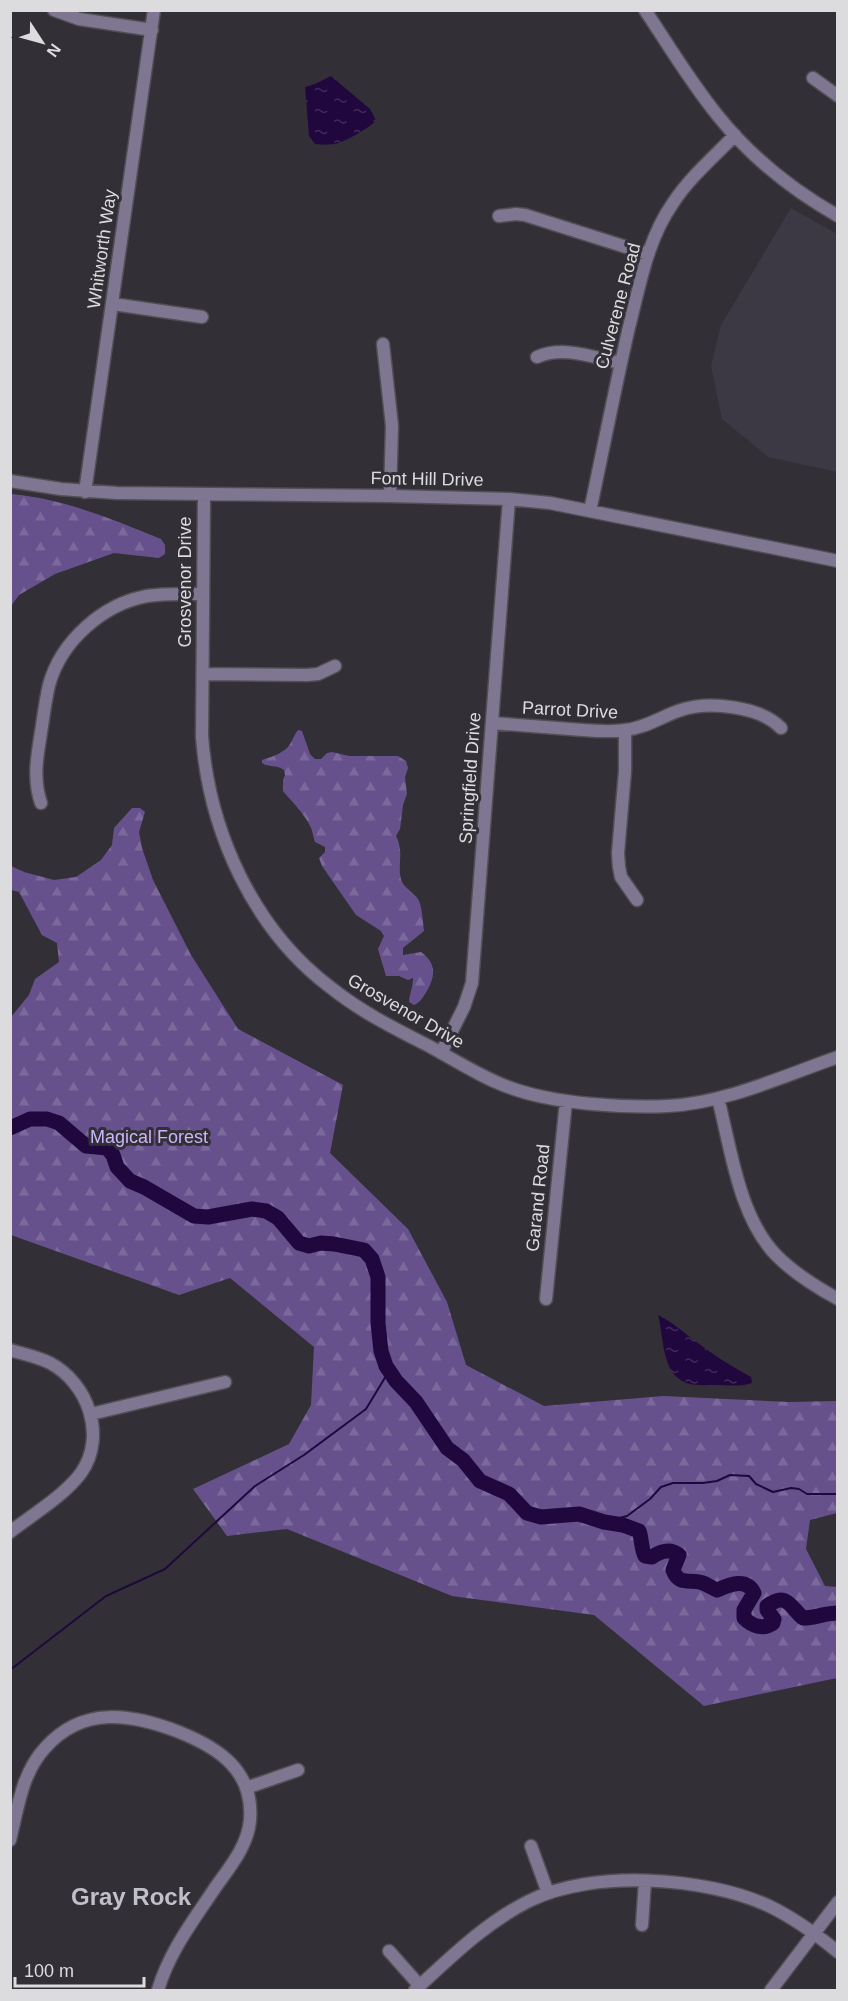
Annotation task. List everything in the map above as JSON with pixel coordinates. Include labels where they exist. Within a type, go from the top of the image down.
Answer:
[{"type":"street","points":[[54,10],[79,20],[152,30]]},
{"type":"street","name":"Whitworth Way","points":[[85,492],[154,10]]},
{"type":"street","points":[[645,10],[708,102],[735,135],[786,182],[805,197],[837,216]]},
{"type":"street","points":[[813,78],[837,96]]},
{"type":"street","name":"Culverene Road","points":[[590,511],[621,363],[648,254],[658,229],[673,202],[735,135]]},
{"type":"street","points":[[499,216],[525,215],[648,254]]},
{"type":"street","points":[[113,304],[202,317]]},
{"type":"street","points":[[383,344],[392,426],[390,496]]},
{"type":"street","points":[[537,357],[555,351],[566,351],[621,363]]},
{"type":"street","name":"Font Hill Drive","points":[[10,481],[85,492],[390,496],[550,502],[837,561]]},
{"type":"street","name":"Grosvenor Drive","points":[[204,495],[202,736],[210,793],[229,853],[259,909],[303,964],[356,1006],[441,1053],[510,1088],[566,1101],[645,1107],[671,1106],[718,1098],[837,1057]]},
{"type":"street","name":"Springfield Drive","points":[[441,1053],[460,1016],[471,983],[509,499]]},
{"type":"street","points":[[41,803],[36,783],[36,770],[46,703],[50,683],[69,646],[81,631],[116,606],[145,596],[202,594]]},
{"type":"street","points":[[203,674],[308,675],[318,674],[335,666]]},
{"type":"street","name":"Parrot Drive","points":[[492,723],[599,731],[625,730],[641,727],[678,711],[701,705],[756,712],[766,716],[781,728]]},
{"type":"street","points":[[625,730],[625,771],[618,853],[621,877],[637,900]]},
{"type":"street","points":[[718,1098],[743,1196],[764,1241],[794,1272],[837,1299]]},
{"type":"street","name":"Garand Road","points":[[546,1299],[566,1101]]},
{"type":"street","points":[[10,1350],[50,1363],[81,1391],[91,1414],[93,1438],[87,1461],[81,1472],[64,1490],[10,1532]]},
{"type":"street","points":[[91,1414],[225,1382]]},
{"type":"street","points":[[10,1840],[23,1786],[35,1759],[46,1746],[72,1727],[100,1718],[141,1719],[210,1745],[234,1767],[246,1788],[250,1820],[242,1847],[172,1954],[158,1990]]},
{"type":"street","points":[[246,1788],[298,1770]]},
{"type":"street","points":[[531,1846],[548,1893]]},
{"type":"street","points":[[389,1951],[418,1988],[492,1922],[531,1900],[548,1893],[603,1881],[645,1881],[733,1893],[777,1910],[814,1933],[837,1952]]},
{"type":"street","points":[[642,1925],[645,1881]]},
{"type":"street","points":[[771,1990],[837,1902]]},
{"type":"shaded area","points":[[791,208],[837,234],[837,472],[768,457],[722,419],[711,366],[721,325]]},
{"type":"green space","points":[[11,494],[69,505],[124,524],[161,539],[165,545],[165,554],[159,558],[114,553],[55,574],[19,595],[11,606]]},
{"type":"green space","points":[[298,730],[302,731],[310,754],[315,759],[321,759],[327,753],[332,752],[349,756],[398,756],[406,761],[407,794],[400,829],[396,836],[400,849],[400,876],[402,882],[419,902],[424,931],[403,948],[403,955],[421,952],[430,960],[433,970],[427,991],[414,1005],[409,1002],[413,978],[408,980],[399,976],[386,976],[378,949],[384,936],[381,931],[356,915],[322,866],[319,858],[325,852],[325,847],[315,842],[312,830],[305,818],[283,791],[284,770],[262,763],[262,760],[288,747]]},
{"type":"green space","name":"Magical Forest","points":[[132,808],[140,808],[145,812],[139,832],[153,880],[191,955],[238,1029],[343,1085],[330,1153],[408,1229],[447,1302],[466,1365],[544,1406],[663,1396],[790,1402],[837,1401],[837,1513],[810,1520],[806,1549],[825,1586],[837,1587],[837,1678],[704,1706],[594,1615],[452,1596],[287,1529],[227,1536],[193,1489],[289,1444],[311,1405],[314,1347],[230,1278],[179,1295],[11,1235],[11,1017],[29,995],[35,979],[59,962],[57,943],[42,935],[19,892],[11,890],[11,866],[54,880],[76,877],[101,860],[112,845],[114,828]]},
{"type":"water","points":[[331,76],[370,109],[376,120],[365,130],[339,143],[315,144],[309,136],[305,87]]},
{"type":"water","points":[[658,1315],[751,1377],[752,1383],[696,1385],[678,1378],[672,1371],[665,1354]]},
{"type":"waterway","points":[[10,1128],[30,1119],[47,1119],[59,1123],[86,1146],[107,1148],[113,1155],[117,1167],[130,1181],[194,1216],[208,1217],[252,1209],[266,1211],[278,1218],[299,1243],[309,1246],[321,1243],[334,1244],[364,1250],[372,1259],[378,1277],[378,1323],[381,1351],[386,1366],[396,1381],[416,1402],[447,1448],[463,1460],[480,1481],[509,1494],[527,1513],[541,1517],[579,1514],[639,1531],[645,1556],[652,1557],[669,1551],[679,1555],[673,1570],[682,1580],[699,1582],[717,1590],[737,1584],[747,1585],[754,1593],[744,1610],[744,1618],[754,1625],[762,1627],[773,1623],[774,1619],[767,1610],[767,1606],[779,1600],[788,1602],[803,1618],[838,1613]]},
{"type":"waterway","points":[[10,1670],[106,1596],[165,1569],[255,1486],[304,1455],[366,1409],[389,1371]]},
{"type":"waterway","points":[[604,1522],[627,1516],[650,1499],[661,1487],[673,1483],[717,1481],[730,1475],[749,1476],[756,1484],[773,1492],[791,1488],[799,1489],[807,1494],[838,1494]]},
{"type":"district","name":"Gray Rock","points":[[131,1897]]}]
